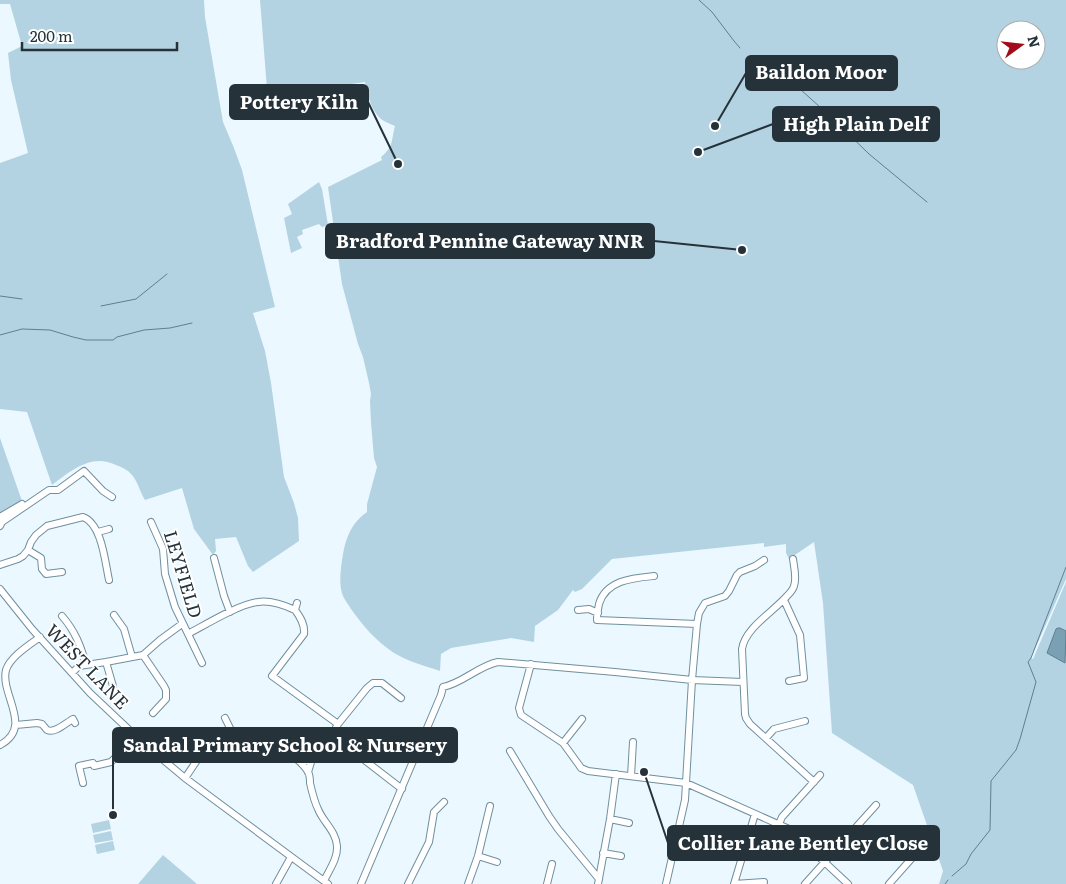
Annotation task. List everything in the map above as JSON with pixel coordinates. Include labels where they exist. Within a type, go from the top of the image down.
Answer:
[{"type":"street","points":[[0,526],[2,522],[49,490],[58,490],[87,470],[103,491],[112,497]]},
{"type":"street","points":[[0,518],[22,504]]},
{"type":"street","points":[[0,565],[18,559],[28,550],[31,542],[47,526],[82,517],[92,523],[99,535],[109,580]]},
{"type":"street","name":"LEYFIELD","points":[[151,522],[163,549],[165,574],[169,589],[182,624],[202,663]]},
{"type":"street","points":[[99,535],[109,529]]},
{"type":"street","points":[[28,550],[41,558],[42,569],[46,574],[62,572]]},
{"type":"street","points":[[214,558],[230,612]]},
{"type":"street","points":[[793,559],[794,588],[744,640],[742,649],[746,718],[750,724],[814,782]]},
{"type":"street","points":[[666,884],[685,800],[692,680],[699,612],[708,601],[725,596],[730,591],[737,575],[764,560]]},
{"type":"street","points":[[597,617],[602,596],[613,586],[629,579],[654,576]]},
{"type":"street","name":"WEST LANE","points":[[0,589],[90,693],[143,743],[185,778],[326,882]]},
{"type":"street","points":[[784,600],[800,635],[804,678],[789,681]]},
{"type":"street","points":[[188,634],[248,604],[258,602],[275,603],[295,610],[303,622],[304,634],[272,676],[338,724]]},
{"type":"street","points":[[295,610],[297,603]]},
{"type":"street","points":[[578,610],[589,610],[597,617],[697,624]]},
{"type":"street","points":[[114,615],[124,629],[132,657]]},
{"type":"street","points":[[62,616],[69,623],[78,639],[86,665]]},
{"type":"street","points":[[72,673],[79,666],[143,655],[182,624]]},
{"type":"street","points":[[0,745],[6,742],[12,735],[16,725],[15,715],[4,679],[6,669],[10,662],[40,637]]},
{"type":"street","points":[[143,655],[166,690],[166,699],[153,713]]},
{"type":"street","points":[[106,662],[113,686]]},
{"type":"street","points":[[361,884],[441,695],[443,686],[458,681],[494,663],[503,662],[692,680],[743,682]]},
{"type":"street","points":[[531,664],[520,708],[521,715],[564,743],[582,768],[588,771],[686,783],[789,829],[848,884]]},
{"type":"street","points":[[308,772],[312,759],[332,735],[338,724],[373,683],[382,683],[400,698]]},
{"type":"street","points":[[225,718],[232,732]]},
{"type":"street","points":[[16,725],[37,723],[42,724],[47,730],[51,731],[73,719],[75,724]]},
{"type":"street","points":[[564,743],[582,719]]},
{"type":"street","points":[[766,738],[774,729],[805,720]]},
{"type":"street","points":[[185,778],[210,744],[232,732],[248,733],[265,738],[282,748],[300,762],[308,772],[318,810],[336,841],[336,857],[326,882]]},
{"type":"street","points":[[332,735],[402,789]]},
{"type":"street","points":[[631,776],[633,742]]},
{"type":"street","points":[[83,783],[79,766],[93,763],[94,766],[111,762],[114,757],[139,748],[143,743]]},
{"type":"street","points":[[510,751],[553,823],[598,882]]},
{"type":"street","points":[[300,762],[312,759]]},
{"type":"street","points":[[598,882],[616,774]]},
{"type":"street","points":[[779,824],[782,818],[820,775]]},
{"type":"street","points":[[408,884],[429,842],[434,812],[444,802]]},
{"type":"street","points":[[806,884],[876,805]]},
{"type":"street","points":[[468,884],[478,856],[490,806]]},
{"type":"street","points":[[755,814],[734,884],[764,882]]},
{"type":"street","points":[[610,819],[629,823]]},
{"type":"street","points":[[603,853],[621,856]]},
{"type":"street","points":[[478,856],[496,862]]},
{"type":"street","points":[[276,884],[292,857]]},
{"type":"street","points":[[889,884],[912,858]]},
{"type":"street","points":[[547,884],[552,864]]},
{"type":"shaded area","points":[[0,0],[204,0],[205,17],[223,122],[242,170],[275,307],[253,313],[265,351],[284,477],[298,518],[299,541],[253,572],[248,566],[236,537],[215,539],[216,551],[213,555],[194,529],[182,488],[145,500],[136,481],[129,472],[107,462],[98,461],[90,462],[74,469],[52,485],[27,412],[0,409],[0,163],[28,153],[11,80],[8,53],[22,46],[10,4],[0,4]]},
{"type":"shaded area","points":[[260,0],[1066,0],[1066,579],[1031,658],[1033,659],[1066,582],[1066,884],[939,884],[943,871],[913,785],[832,733],[823,603],[814,542],[789,559],[786,553],[786,544],[764,547],[764,543],[612,559],[582,589],[575,592],[573,590],[558,610],[535,626],[534,642],[511,638],[451,648],[441,654],[440,671],[399,656],[387,648],[365,627],[343,596],[340,575],[343,554],[351,530],[357,520],[367,512],[367,504],[377,467],[374,458],[371,423],[371,394],[363,357],[342,284],[328,187],[382,160],[381,157],[388,150],[391,143],[395,126],[384,121],[376,113],[365,82],[345,85],[290,102],[269,115]]},
{"type":"shaded area","points":[[319,182],[322,189],[328,225],[322,227],[319,224],[302,230],[303,234],[297,237],[302,248],[291,253],[284,218],[292,214],[288,204]]},
{"type":"shaded area","points":[[0,438],[22,501],[0,516]]},
{"type":"shaded area","points":[[1058,628],[1066,631],[1065,663],[1047,653]]},
{"type":"shaded area","points":[[109,820],[111,829],[93,833],[91,824]]},
{"type":"shaded area","points":[[111,831],[113,840],[95,843],[93,835]]},
{"type":"shaded area","points":[[113,841],[115,850],[97,854],[95,845]]},
{"type":"shaded area","points":[[163,855],[197,884],[138,884]]},
{"type":"waterway","points":[[699,0],[712,12],[740,48]]},
{"type":"waterway","points":[[752,56],[768,63]]},
{"type":"waterway","points":[[770,64],[830,116],[869,154],[927,202]]},
{"type":"waterway","points":[[101,306],[136,299],[167,274]]},
{"type":"waterway","points":[[0,296],[22,299]]},
{"type":"waterway","points":[[0,335],[22,329],[50,330],[86,340],[113,340],[117,337],[144,330],[170,328],[192,323]]},
{"type":"waterway","points":[[952,876],[966,864],[971,854],[990,830],[991,781],[1016,750],[1020,739],[1036,682],[1028,662],[1066,567]]},
{"type":"waterway","points":[[945,884],[948,880]]},
{"type":"place","name":"Baildon Moor","points":[[715,126]]},
{"type":"place","name":"High Plain Delf","points":[[698,152]]},
{"type":"place","name":"Pottery Kiln","points":[[398,164]]},
{"type":"place","name":"Bradford Pennine Gateway NNR","points":[[742,250]]},
{"type":"place","name":"Collier Lane Bentley Close","points":[[644,772]]},
{"type":"place","name":"Sandal Primary School & Nursery","points":[[113,815]]}]
